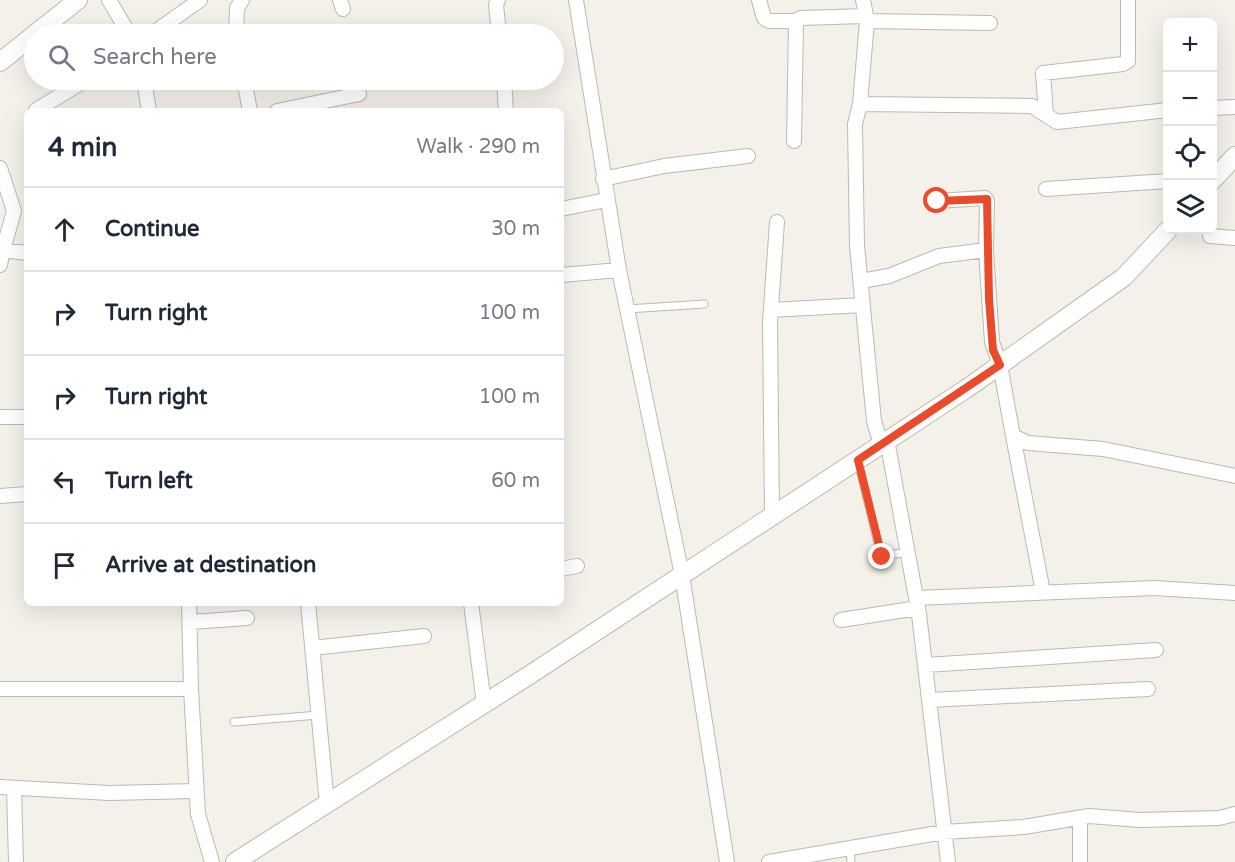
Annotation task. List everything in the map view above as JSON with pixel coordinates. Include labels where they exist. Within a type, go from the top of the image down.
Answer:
[{"type":"street","points":[[49,24],[78,0]]},
{"type":"street","points":[[109,0],[123,24]]},
{"type":"street","points":[[166,24],[200,0]]},
{"type":"street","points":[[236,24],[237,8],[242,0]]},
{"type":"street","points":[[498,0],[495,5],[498,24]]},
{"type":"street","points":[[576,0],[606,200],[682,575],[727,862]]},
{"type":"street","points":[[759,0],[764,18],[770,21],[795,21],[800,18],[866,18],[990,23]]},
{"type":"street","points":[[863,0],[866,18],[860,104],[855,124],[857,246],[874,421],[884,443],[909,552],[926,665],[948,862]]},
{"type":"street","points":[[1046,114],[1043,73],[1123,64],[1128,60],[1128,0]]},
{"type":"street","points":[[794,141],[795,21]]},
{"type":"street","points":[[0,62],[24,43]]},
{"type":"street","points":[[39,108],[69,90]]},
{"type":"street","points":[[146,90],[149,108]]},
{"type":"street","points":[[246,90],[249,108]]},
{"type":"street","points":[[505,90],[506,108]]},
{"type":"street","points":[[291,108],[359,94]]},
{"type":"street","points":[[860,104],[1032,106],[1057,122],[1163,110]]},
{"type":"street","points":[[1217,108],[1235,107]]},
{"type":"street","points":[[603,179],[664,166],[748,156]]},
{"type":"street","points":[[1213,180],[1235,156]]},
{"type":"street","points":[[0,168],[14,211],[0,265]]},
{"type":"street","points":[[1046,189],[1163,181]]},
{"type":"street","points":[[937,201],[987,199],[986,250],[992,342],[1000,365],[1043,592]]},
{"type":"street","points":[[564,208],[606,200]]},
{"type":"street","points":[[772,516],[771,309],[777,222]]},
{"type":"street","points":[[235,862],[257,856],[327,804],[682,575],[1000,365],[1125,277],[1164,234]]},
{"type":"street","points":[[1210,236],[1235,238]]},
{"type":"street","points":[[3,250],[24,253]]},
{"type":"street","points":[[861,281],[889,276],[939,256],[986,250]]},
{"type":"street","points":[[564,275],[619,270]]},
{"type":"street","points":[[771,309],[863,305]]},
{"type":"street","points":[[0,417],[24,417]]},
{"type":"street","points":[[1013,436],[1028,443],[1103,449],[1235,476]]},
{"type":"street","points":[[0,496],[24,494]]},
{"type":"street","points":[[564,568],[577,566]]},
{"type":"street","points":[[841,620],[917,603],[1043,592],[1154,588],[1235,593]]},
{"type":"street","points":[[189,606],[198,814],[212,862]]},
{"type":"street","points":[[308,606],[327,804]]},
{"type":"street","points":[[471,606],[484,704]]},
{"type":"street","points":[[191,622],[247,618]]},
{"type":"street","points":[[312,648],[424,636]]},
{"type":"street","points":[[926,665],[1156,650]]},
{"type":"street","points":[[0,689],[191,688]]},
{"type":"street","points":[[930,700],[1148,688]]},
{"type":"street","points":[[0,787],[108,793],[196,791]]},
{"type":"street","points":[[14,788],[16,862]]},
{"type":"street","points":[[768,862],[850,855],[944,832],[1024,827],[1080,818],[1219,818],[1235,814]]},
{"type":"street","points":[[1080,818],[1080,862]]},
{"type":"lane","points":[[627,309],[704,304]]},
{"type":"lane","points":[[858,460],[881,556],[909,552]]},
{"type":"lane","points":[[234,722],[319,715]]},
{"type":"route","points":[[882,557],[858,460],[1000,365],[993,350],[989,299],[986,250],[987,199],[937,201]]}]
